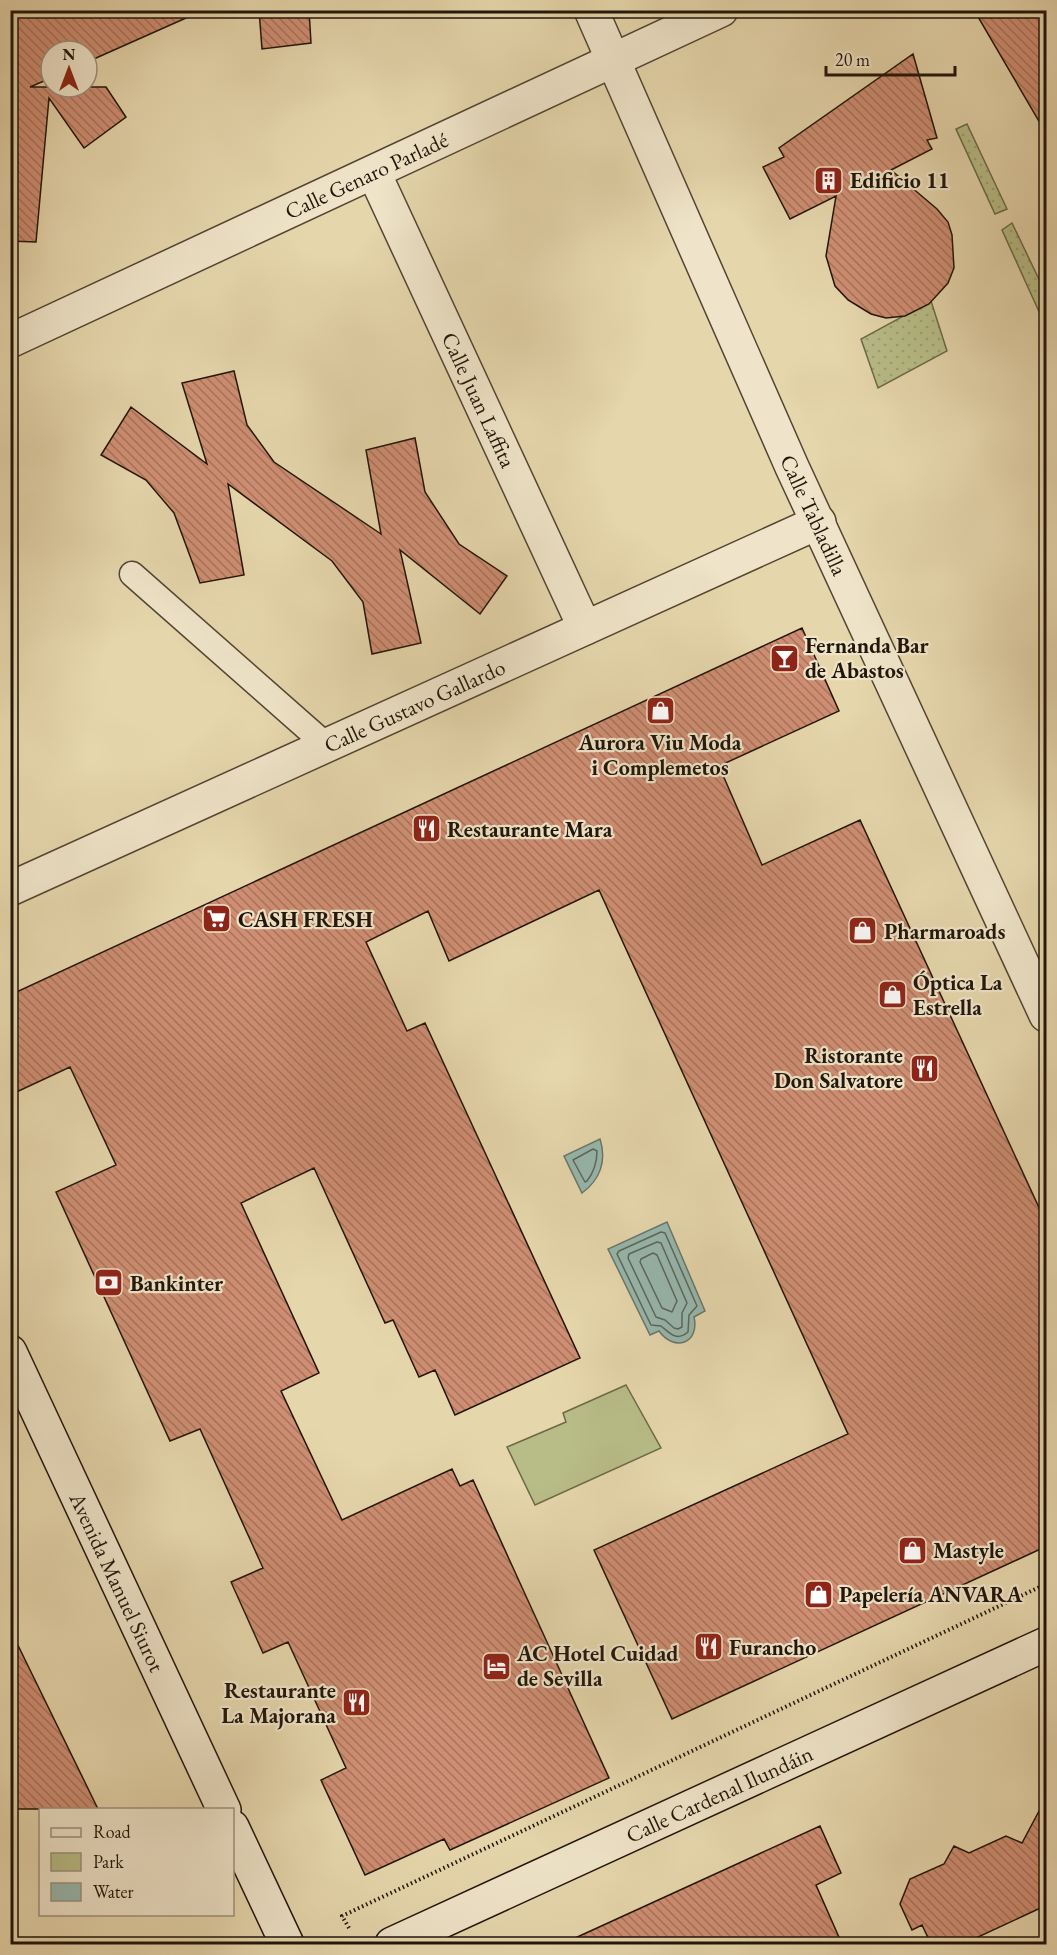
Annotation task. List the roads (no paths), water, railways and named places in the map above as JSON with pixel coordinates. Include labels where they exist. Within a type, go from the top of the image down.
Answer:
[{"type":"street","name":"Calle Tabladilla","points":[[591,10],[788,456],[1047,1015]]},
{"type":"street","name":"Calle Genaro Parladé","points":[[10,341],[722,10]]},
{"type":"street","name":"Calle Juan Laffita","points":[[374,173],[585,628]]},
{"type":"street","name":"Calle Gustavo Gallardo","points":[[10,889],[819,522]]},
{"type":"street","name":"Avenida Manuel Siurot","points":[[10,1353],[224,1808]]},
{"type":"street","name":"Calle Cardenal Ilundáin","points":[[392,1944],[1047,1644]]},
{"type":"street","points":[[234,1831],[287,1944]]},
{"type":"lane","points":[[132,574],[326,745]]},
{"type":"water","points":[[600,1139],[603,1155],[600,1169],[593,1182],[582,1193],[564,1156]]},
{"type":"water","points":[[667,1222],[705,1311],[694,1317],[695,1326],[690,1339],[678,1343],[665,1338],[659,1331],[650,1335],[608,1249]]},
{"type":"place","name":"Edificio 11","points":[[829,180]]},
{"type":"place","name":"Fernanda Bar de Abastos","points":[[784,658]]},
{"type":"place","name":"Aurora Viu Moda i Complemetos","points":[[660,710]]},
{"type":"place","name":"Restaurante Mara","points":[[426,829]]},
{"type":"place","name":"CASH FRESH","points":[[217,919]]},
{"type":"place","name":"Pharmaroads","points":[[863,931]]},
{"type":"place","name":"Óptica La Estrella","points":[[892,995]]},
{"type":"place","name":"Ristorante Don Salvatore","points":[[924,1068]]},
{"type":"place","name":"Bankinter","points":[[109,1283]]},
{"type":"place","name":"Mastyle","points":[[912,1550]]},
{"type":"place","name":"Papelería ANVARA","points":[[818,1594]]},
{"type":"place","name":"Furancho","points":[[708,1647]]},
{"type":"place","name":"AC Hotel Cuidad de Sevilla","points":[[496,1666]]},
{"type":"place","name":"Restaurante La Majorana","points":[[357,1703]]}]
